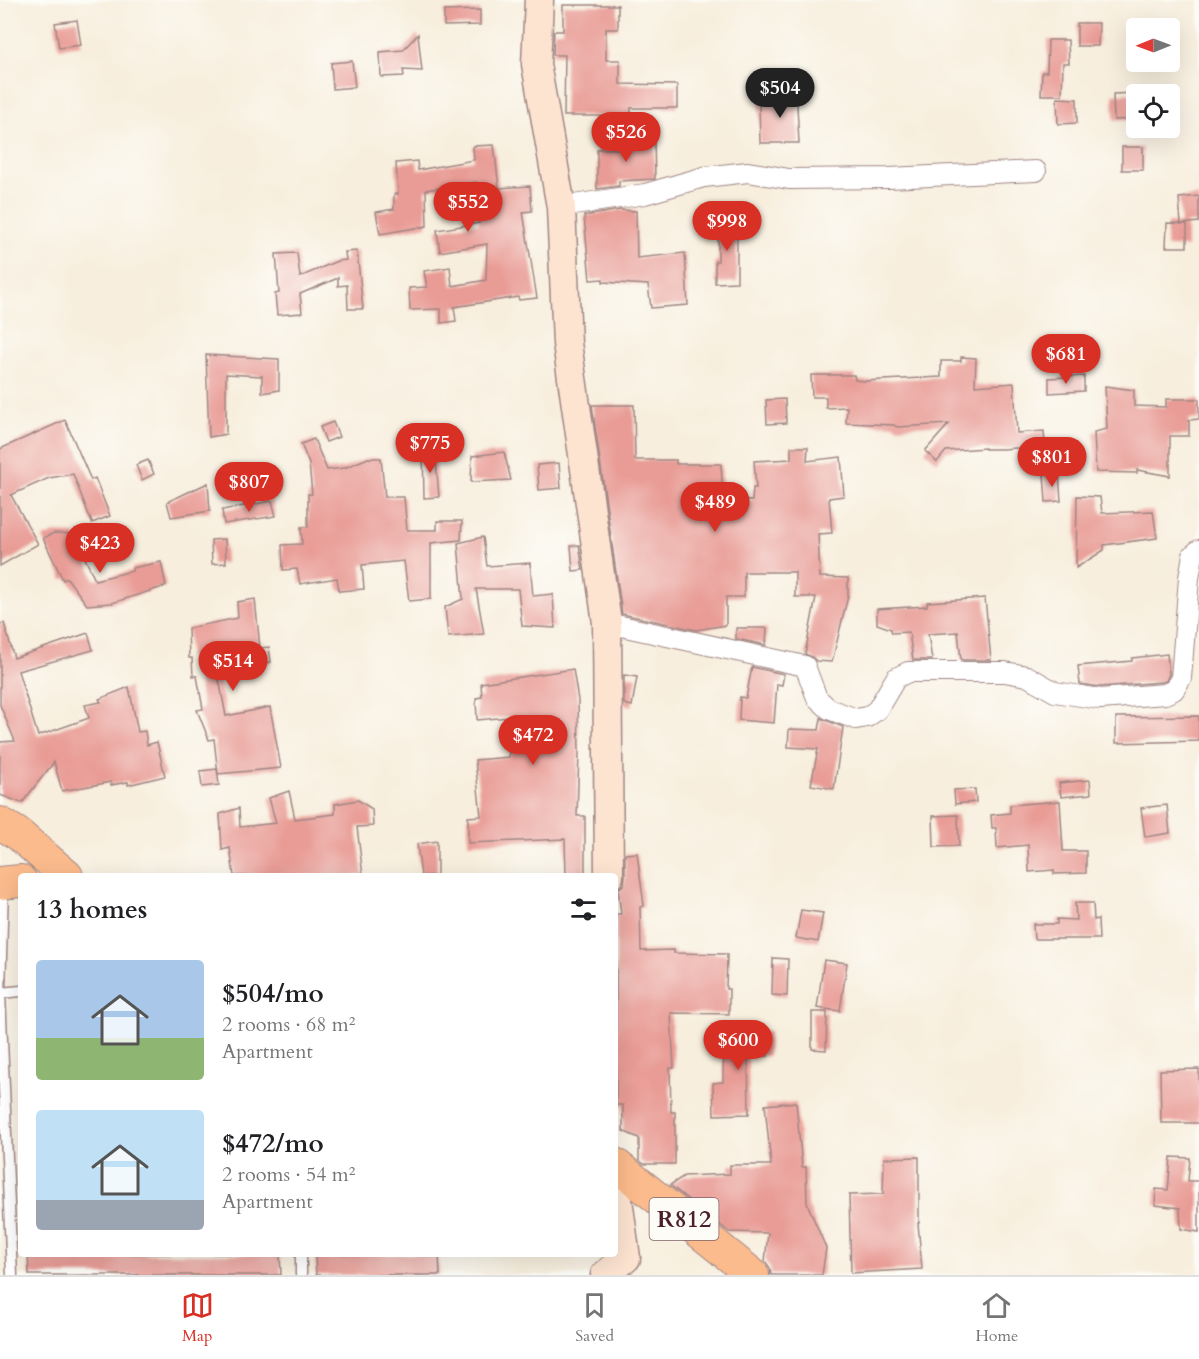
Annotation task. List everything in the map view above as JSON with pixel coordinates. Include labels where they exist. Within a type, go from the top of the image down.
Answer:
[{"type":"main road","points":[[0,823],[18,834],[64,873]]},
{"type":"main road","name":"R812","points":[[618,1166],[753,1275]]},
{"type":"street","points":[[539,0],[536,64],[561,207],[567,343],[607,622],[609,873]]},
{"type":"street","points":[[561,207],[645,194],[704,177],[748,172],[789,179],[889,178],[1036,171]]},
{"type":"street","points":[[607,622],[805,666],[817,698],[829,709],[856,719],[867,717],[877,710],[896,678],[908,672],[1005,672],[1027,676],[1055,692],[1100,699],[1165,694],[1174,690],[1181,678],[1189,578],[1193,555],[1199,550]]},
{"type":"street","points":[[605,1275],[626,1258],[618,1200]]},
{"type":"lane","points":[[8,882],[0,993],[12,1275]]},
{"type":"lane","points":[[0,993],[18,991]]},
{"type":"lane","points":[[8,1177],[18,1176]]},
{"type":"lane","points":[[300,1257],[301,1275]]},
{"type":"building","points":[[563,5],[618,5],[618,29],[606,29],[606,60],[620,60],[620,84],[677,85],[677,108],[631,108],[631,116],[564,116],[565,55],[553,55],[554,31],[563,31]]},
{"type":"building","points":[[480,10],[480,25],[444,26],[444,11]]},
{"type":"building","points":[[77,20],[81,45],[59,48],[55,23]]},
{"type":"building","points":[[1077,23],[1099,23],[1098,46],[1077,46]]},
{"type":"building","points":[[418,34],[422,71],[403,70],[404,76],[381,77],[380,52],[403,50]]},
{"type":"building","points":[[1048,40],[1068,40],[1069,63],[1063,63],[1062,95],[1041,95],[1042,72],[1047,72]]},
{"type":"building","points":[[352,61],[355,87],[333,89],[331,63]]},
{"type":"building","points":[[779,87],[796,87],[799,143],[760,143],[759,103],[779,102]]},
{"type":"building","points":[[1126,93],[1126,119],[1114,120],[1113,94]]},
{"type":"building","points":[[1057,98],[1077,99],[1077,123],[1058,124]]},
{"type":"building","points":[[654,139],[655,179],[619,181],[619,186],[597,189],[597,149],[619,149],[619,140]]},
{"type":"building","points":[[494,145],[499,188],[530,186],[532,211],[523,212],[537,298],[519,300],[518,297],[454,307],[456,321],[441,323],[441,309],[410,310],[409,288],[427,287],[424,271],[450,267],[452,286],[486,280],[487,244],[440,252],[437,230],[479,223],[476,182],[426,190],[427,226],[380,234],[376,212],[394,209],[394,194],[398,194],[396,163],[417,161],[418,170],[474,160],[473,146]]},
{"type":"building","points":[[1122,147],[1143,147],[1143,170],[1122,170]]},
{"type":"building","points":[[1199,196],[1199,222],[1181,224],[1179,198]]},
{"type":"building","points":[[620,210],[636,211],[637,258],[685,253],[688,305],[651,308],[648,285],[603,282],[603,279],[590,280],[584,216]]},
{"type":"building","points":[[718,221],[742,223],[739,238],[737,238],[737,282],[715,283],[715,261],[718,261]]},
{"type":"building","points":[[1167,223],[1187,224],[1187,247],[1166,247]]},
{"type":"building","points":[[357,251],[363,309],[348,309],[347,285],[338,286],[338,278],[300,294],[302,313],[277,315],[275,294],[279,293],[276,254],[297,253],[300,277],[337,261],[346,260],[345,252]]},
{"type":"building","points":[[206,355],[279,359],[279,390],[262,393],[262,376],[226,374],[226,434],[209,437]]},
{"type":"building","points":[[961,357],[976,358],[975,386],[1014,383],[1017,433],[1044,431],[1046,459],[1031,460],[1030,447],[985,448],[946,451],[937,462],[925,451],[949,424],[897,427],[846,423],[847,407],[826,408],[826,397],[812,397],[811,375],[854,375],[855,380],[864,381],[941,377],[941,361],[961,361]]},
{"type":"building","points":[[1084,376],[1084,391],[1049,393],[1049,378]]},
{"type":"building","points":[[1105,386],[1134,390],[1134,406],[1166,407],[1166,399],[1199,399],[1199,419],[1189,420],[1189,436],[1170,436],[1170,476],[1137,470],[1137,473],[1096,472],[1094,432],[1107,429]]},
{"type":"building","points":[[785,399],[786,423],[767,424],[766,400]]},
{"type":"building","points":[[592,405],[634,405],[635,460],[676,460],[676,464],[721,464],[723,500],[752,501],[753,488],[756,488],[754,461],[791,459],[791,447],[808,447],[807,461],[841,457],[844,496],[829,498],[832,533],[818,534],[820,577],[848,578],[848,596],[832,662],[816,661],[805,654],[816,597],[795,597],[795,572],[744,572],[744,597],[726,597],[726,625],[696,630],[622,614]]},
{"type":"building","points":[[65,420],[91,480],[95,478],[110,516],[92,523],[73,474],[49,478],[11,495],[38,544],[0,566],[0,449]]},
{"type":"building","points":[[333,422],[339,437],[326,442],[320,427]]},
{"type":"building","points":[[314,439],[327,470],[344,468],[368,458],[381,458],[385,497],[404,497],[407,530],[437,530],[437,521],[462,521],[461,540],[431,543],[431,599],[409,601],[404,561],[362,565],[364,589],[339,591],[337,578],[300,584],[297,569],[283,570],[282,545],[302,544],[301,527],[308,527],[308,494],[312,494],[309,464],[301,444]]},
{"type":"building","points":[[423,449],[435,449],[439,497],[424,498]]},
{"type":"building","points":[[504,452],[511,480],[471,482],[472,456]]},
{"type":"building","points":[[148,460],[154,474],[142,480],[136,465]]},
{"type":"building","points":[[559,463],[561,488],[539,490],[537,465]]},
{"type":"building","points":[[1059,473],[1061,501],[1046,502],[1044,474]]},
{"type":"building","points":[[208,483],[210,511],[171,517],[167,502]]},
{"type":"building","points":[[1077,496],[1100,497],[1102,513],[1153,511],[1157,538],[1104,545],[1104,550],[1076,568]]},
{"type":"building","points":[[272,501],[276,516],[224,524],[222,510]]},
{"type":"building","points":[[54,533],[74,534],[95,580],[132,571],[132,568],[161,562],[166,586],[112,603],[87,605],[67,578],[63,580],[43,538]]},
{"type":"building","points":[[483,537],[487,566],[530,563],[533,596],[553,594],[555,628],[522,626],[518,589],[476,589],[484,634],[448,637],[445,607],[463,599],[458,543]]},
{"type":"building","points":[[225,539],[226,563],[212,564],[211,540]]},
{"type":"building","points":[[579,545],[583,570],[573,571],[571,546]]},
{"type":"building","points":[[985,598],[991,660],[961,660],[958,632],[928,634],[932,660],[913,660],[909,632],[892,633],[891,629],[877,624],[877,609],[927,606],[927,602]]},
{"type":"building","points":[[255,599],[260,648],[269,647],[271,662],[230,668],[230,672],[218,674],[226,716],[270,707],[281,768],[218,774],[214,739],[209,740],[197,710],[203,709],[197,676],[193,676],[192,658],[189,658],[188,628],[238,618],[237,602]]},
{"type":"building","points":[[4,623],[14,658],[88,633],[93,650],[18,671],[38,736],[89,718],[85,705],[101,702],[99,699],[129,687],[138,732],[145,731],[147,745],[157,742],[165,776],[128,785],[128,782],[111,785],[111,782],[62,791],[54,762],[22,803],[0,795],[0,742],[15,741],[0,705],[0,624]]},
{"type":"building","points":[[736,628],[767,628],[766,645],[736,639]]},
{"type":"building","points":[[1167,654],[1169,674],[1166,681],[1100,687],[1080,684],[1078,666],[1132,661],[1132,658]]},
{"type":"building","points":[[752,667],[784,674],[782,685],[777,684],[774,723],[739,720],[740,697],[746,698]]},
{"type":"building","points":[[573,669],[578,700],[577,816],[585,816],[585,873],[566,873],[565,839],[468,843],[468,817],[481,816],[475,760],[509,757],[509,717],[477,720],[476,698],[482,697],[481,683]]},
{"type":"building","points":[[624,675],[637,677],[632,706],[624,704]]},
{"type":"building","points":[[1199,716],[1199,741],[1116,743],[1116,717]]},
{"type":"building","points":[[821,718],[843,727],[834,789],[811,785],[818,749],[788,747],[789,729],[819,730]]},
{"type":"building","points":[[217,769],[219,785],[202,787],[200,771]]},
{"type":"building","points":[[1090,780],[1091,794],[1061,797],[1059,783]]},
{"type":"building","points":[[975,789],[976,802],[955,804],[954,790]]},
{"type":"building","points":[[289,791],[295,819],[335,814],[335,804],[358,800],[372,809],[373,826],[357,827],[363,873],[234,873],[230,848],[222,850],[220,814],[239,808],[240,827],[276,823],[269,798]]},
{"type":"building","points":[[1060,801],[1063,851],[1086,851],[1086,873],[1054,874],[1054,870],[1029,872],[1028,845],[997,848],[996,828],[992,828],[991,815],[1010,813],[1010,805]]},
{"type":"building","points":[[1167,805],[1170,833],[1145,837],[1141,808]]},
{"type":"building","points":[[958,815],[959,846],[934,847],[933,816]]},
{"type":"building","points":[[437,841],[437,873],[421,873],[417,844]]},
{"type":"building","points":[[637,853],[644,906],[640,907],[641,951],[674,950],[674,953],[727,954],[726,989],[729,989],[729,1014],[671,1013],[674,1068],[670,1068],[671,1112],[675,1112],[675,1164],[644,1164],[639,1160],[639,1138],[623,1131],[623,1105],[618,1105],[618,914],[621,914],[618,889],[624,884],[625,854]]},
{"type":"building","points":[[1075,903],[1093,903],[1094,920],[1098,919],[1099,939],[1034,939],[1033,924],[1057,924],[1057,919],[1076,920]]},
{"type":"building","points":[[801,910],[823,913],[818,942],[796,938]]},
{"type":"building","points":[[773,958],[788,959],[787,996],[772,995]]},
{"type":"building","points":[[824,960],[847,963],[840,1011],[817,1008]]},
{"type":"building","points":[[812,1012],[827,1012],[826,1050],[812,1049]]},
{"type":"building","points":[[724,1031],[769,1032],[768,1056],[748,1056],[749,1114],[714,1115],[713,1083],[723,1082]]},
{"type":"building","points":[[1199,1069],[1199,1123],[1161,1123],[1160,1070]]},
{"type":"building","points":[[796,1102],[802,1167],[806,1167],[807,1203],[826,1248],[822,1275],[771,1275],[770,1268],[765,1261],[768,1233],[729,1232],[670,1185],[684,1176],[730,1174],[730,1165],[771,1165],[765,1105]]},
{"type":"building","points":[[919,1157],[918,1223],[922,1269],[851,1273],[849,1195],[883,1194],[884,1158]]},
{"type":"building","points":[[1171,1157],[1190,1158],[1188,1181],[1199,1181],[1199,1232],[1181,1229],[1180,1208],[1155,1205],[1156,1189],[1168,1190]]},
{"type":"building","points":[[28,1257],[280,1257],[281,1275],[29,1275]]},
{"type":"building","points":[[315,1257],[439,1257],[440,1275],[316,1275]]}]
